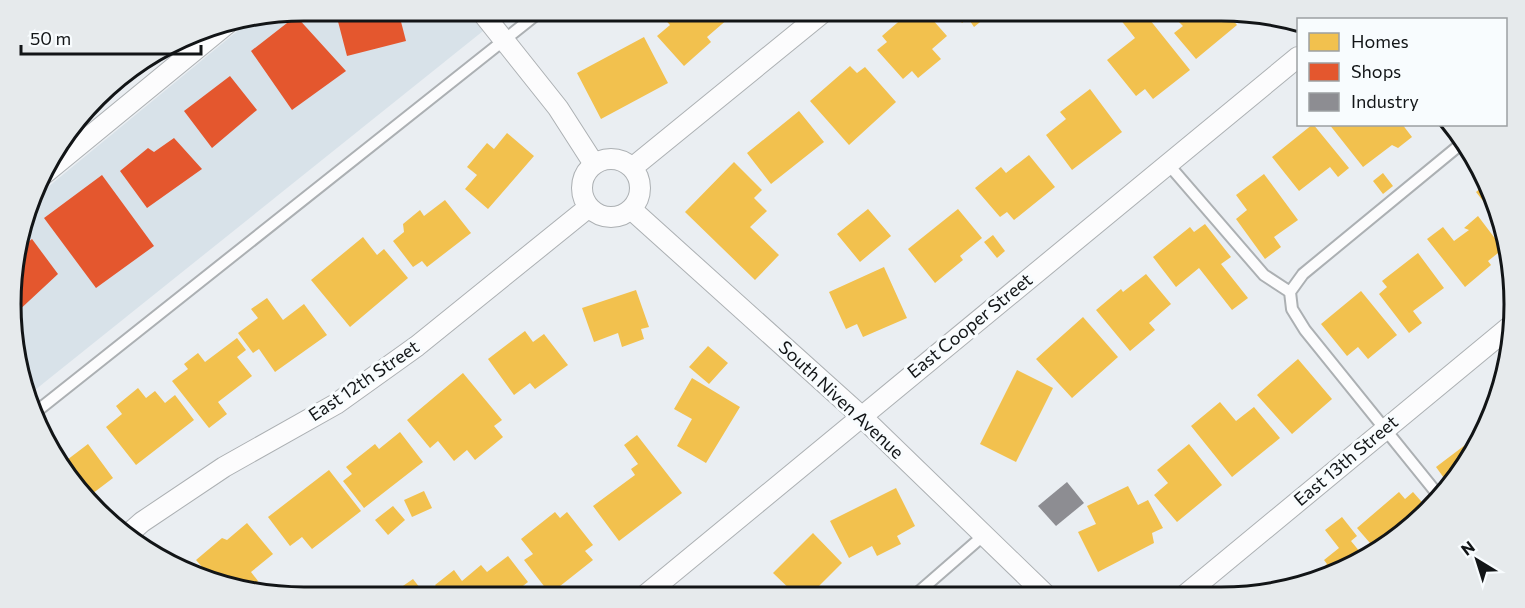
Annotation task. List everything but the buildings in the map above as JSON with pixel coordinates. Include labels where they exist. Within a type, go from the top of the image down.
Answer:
[{"type":"street","points":[[489,21],[558,108],[594,164]]},
{"type":"street","points":[[632,168],[812,21]]},
{"type":"street","points":[[59,161],[211,37]]},
{"type":"street","name":"East Cooper Street","points":[[656,587],[1297,59]]},
{"type":"street","points":[[612,159],[622,160],[632,168],[640,181],[641,190],[631,209],[617,217],[607,217],[597,214],[589,207],[582,190],[583,180],[587,171],[594,164],[612,159]]},
{"type":"street","name":"East 12th Street","points":[[133,530],[224,467],[336,404],[417,346],[589,207]]},
{"type":"street","name":"South Niven Avenue","points":[[631,209],[861,416],[1038,587]]},
{"type":"street","name":"East 13th Street","points":[[1195,587],[1502,333]]},
{"type":"lane","points":[[41,408],[529,21]]},
{"type":"lane","points":[[1434,490],[1305,330],[1292,309],[1290,292],[1303,274],[1456,148]]},
{"type":"lane","points":[[1168,164],[1264,275],[1290,292]]},
{"type":"lane","points":[[924,587],[984,535]]},
{"type":"shaded area","points":[[304,21],[496,21],[35,390],[23,341],[21,304],[23,267],[36,213],[46,189],[241,28],[267,23]]}]
